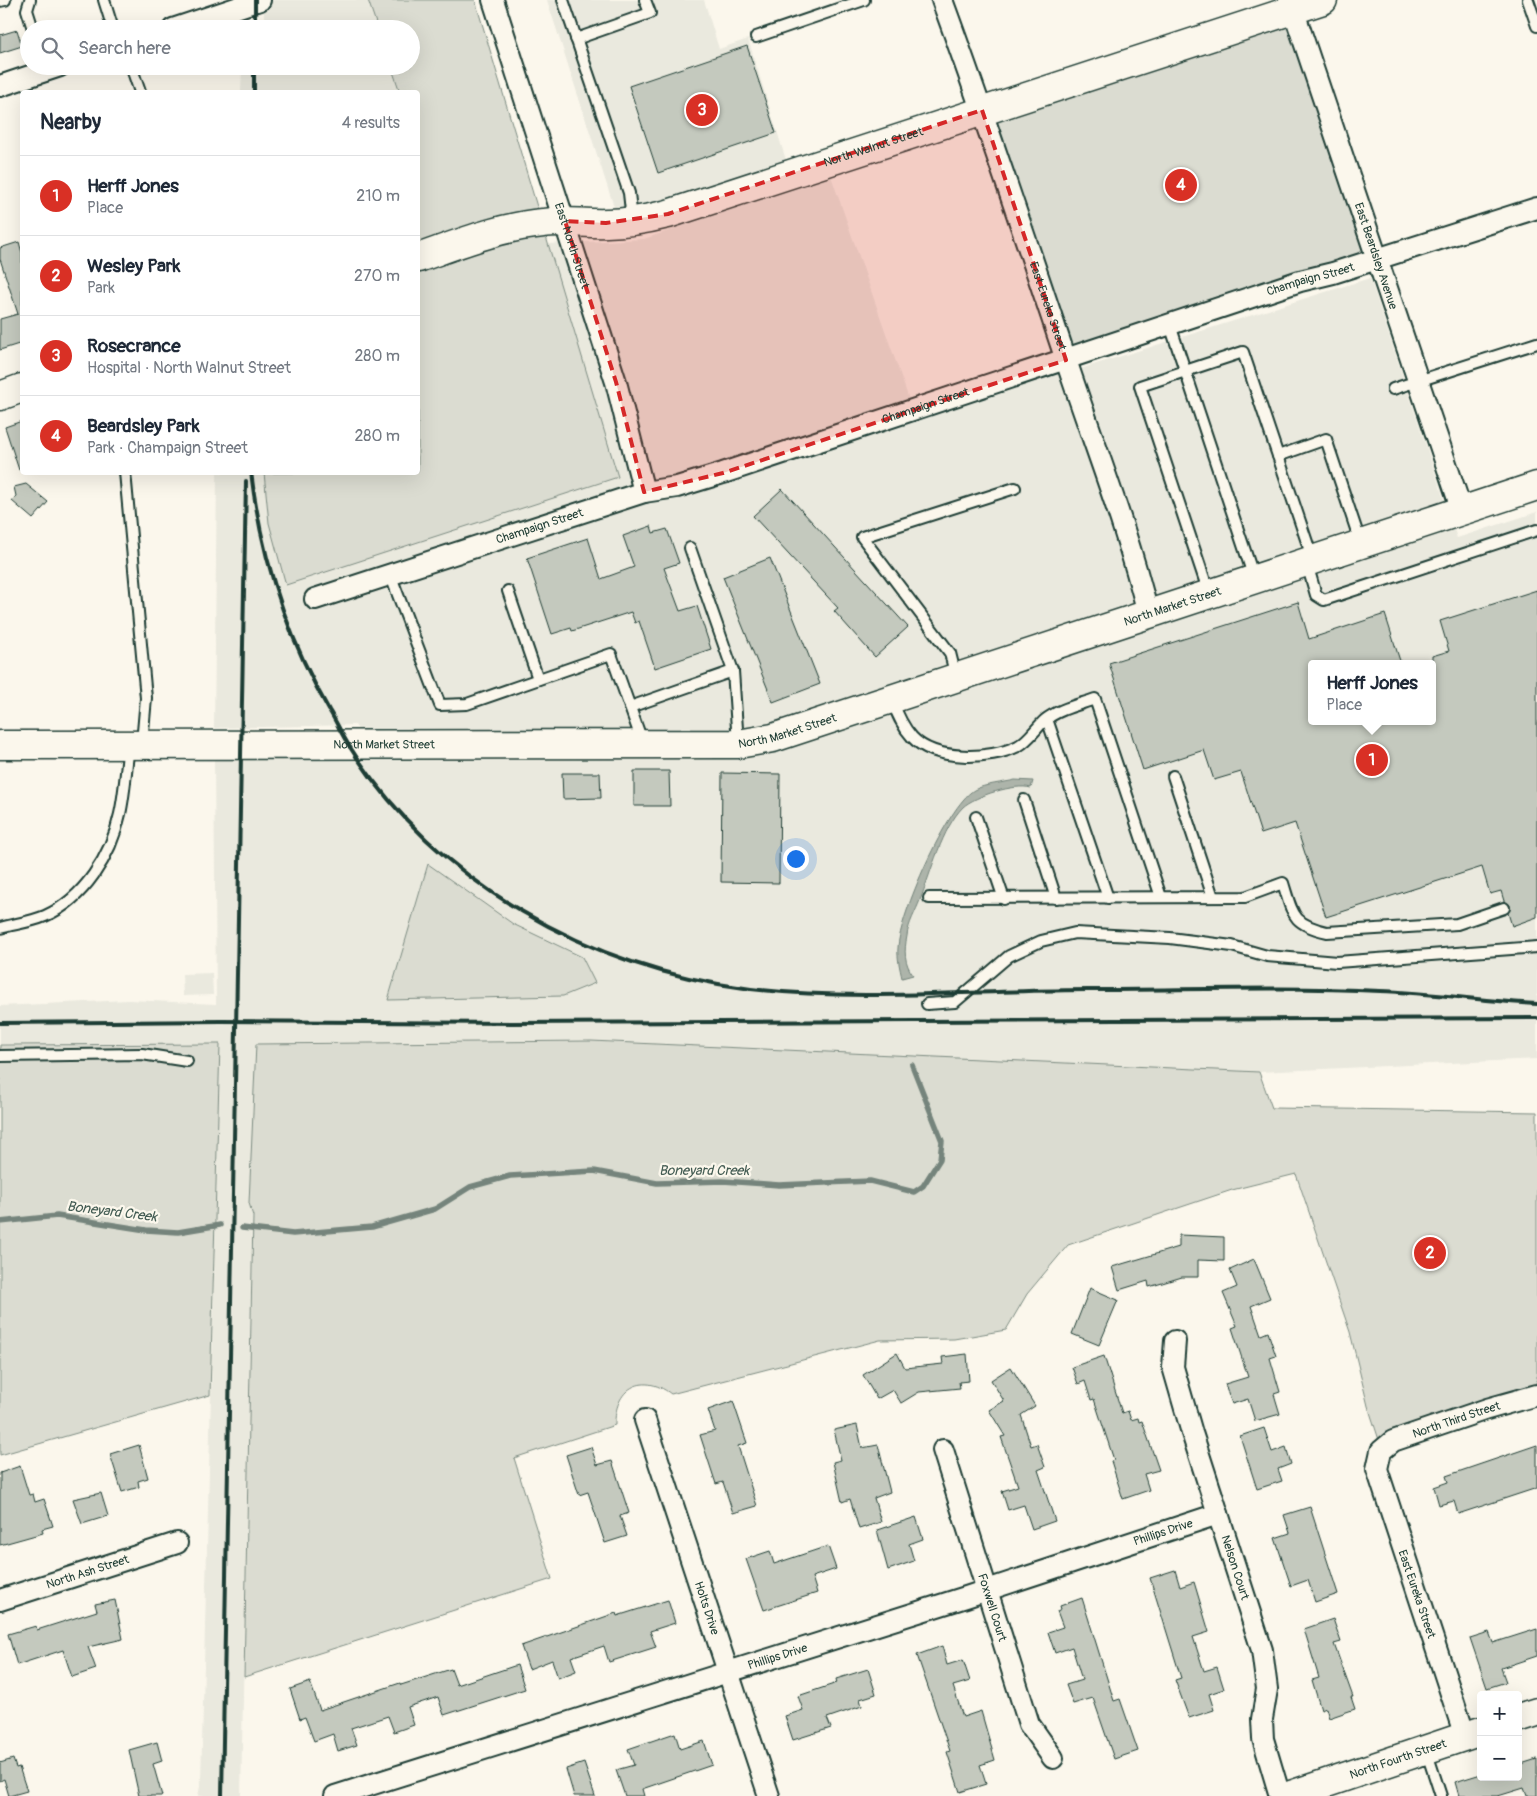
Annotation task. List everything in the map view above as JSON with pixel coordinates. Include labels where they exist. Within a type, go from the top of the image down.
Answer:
[{"type":"street","points":[[200,20],[260,0]]},
{"type":"street","name":"East North Street","points":[[493,0],[616,382],[644,492]]},
{"type":"street","name":"East Eureka Street","points":[[942,0],[982,110],[1124,532],[1148,614]]},
{"type":"street","name":"North Walnut Street","points":[[420,257],[493,232],[531,224],[565,222],[606,223],[632,221],[668,214],[1292,5],[1323,0]]},
{"type":"street","name":"East Beardsley Avenue","points":[[1292,5],[1462,511]]},
{"type":"street","points":[[0,86],[31,75]]},
{"type":"street","name":"Champaign Street","points":[[315,599],[644,492],[677,487],[722,473],[1300,281],[1378,259],[1537,208]]},
{"type":"street","points":[[0,396],[20,389]]},
{"type":"street","name":"North Market Street","points":[[0,745],[738,744],[773,738],[805,729],[1537,486]]},
{"type":"street","name":"Nelson Court","points":[[1175,1341],[1173,1367],[1262,1650],[1266,1689],[1262,1719],[1263,1739],[1280,1796]]},
{"type":"street","name":"North Third Street","points":[[1381,1451],[1393,1441],[1487,1409],[1537,1396]]},
{"type":"street","name":"Holts Drive","points":[[645,1420],[769,1796]]},
{"type":"street","name":"Foxwell Court","points":[[943,1450],[1029,1724],[1053,1758]]},
{"type":"street","name":"East Eureka Street","points":[[1381,1451],[1377,1469],[1387,1502],[1473,1733]]},
{"type":"street","name":"Phillips Drive","points":[[335,1796],[986,1590],[1218,1514]]},
{"type":"street","name":"North Ash Street","points":[[0,1600],[177,1543]]},
{"type":"street","points":[[1522,1717],[1537,1712]]},
{"type":"street","name":"North Fourth Street","points":[[1288,1796],[1473,1733]]},
{"type":"lane","points":[[0,1],[5,0]]},
{"type":"lane","points":[[30,0],[27,10],[30,20]]},
{"type":"lane","points":[[104,0],[110,20]]},
{"type":"lane","points":[[563,0],[629,193],[632,221]]},
{"type":"lane","points":[[576,39],[650,13],[645,0]]},
{"type":"lane","points":[[756,37],[864,0]]},
{"type":"lane","points":[[1528,0],[1537,26]]},
{"type":"lane","points":[[134,75],[139,90]]},
{"type":"lane","points":[[1170,325],[1254,579]]},
{"type":"lane","points":[[1393,389],[1537,343]]},
{"type":"lane","points":[[1210,594],[1140,386],[1243,352],[1278,456],[1310,562],[1316,595],[1324,600],[1537,530]]},
{"type":"lane","points":[[1278,456],[1326,439],[1361,545]]},
{"type":"lane","points":[[0,928],[43,917],[66,905],[81,892],[107,853],[120,815],[146,698],[125,475]]},
{"type":"lane","points":[[956,678],[950,653],[862,537],[1015,488]]},
{"type":"lane","points":[[690,548],[732,671],[738,744]]},
{"type":"lane","points":[[390,574],[440,705],[467,704],[611,654],[643,744]]},
{"type":"lane","points":[[508,591],[538,679]]},
{"type":"lane","points":[[630,707],[732,671]]},
{"type":"lane","points":[[892,699],[898,718],[913,738],[931,749],[958,755],[981,756],[1003,752],[1019,745],[1055,713],[1095,699],[1161,897]]},
{"type":"lane","points":[[1047,719],[1108,898]]},
{"type":"lane","points":[[1173,776],[1214,897]]},
{"type":"lane","points":[[1024,800],[1056,898]]},
{"type":"lane","points":[[976,817],[1004,899]]},
{"type":"lane","points":[[929,898],[1245,897],[1283,883],[1294,916],[1308,928],[1328,932],[1457,924],[1504,908]]},
{"type":"lane","points":[[927,1004],[955,1002],[1009,956],[1041,941],[1075,933],[1170,938],[1232,946],[1267,956],[1337,962],[1537,947]]},
{"type":"lane","points":[[0,1056],[142,1054],[187,1061]]},
{"type":"lane","points":[[1426,1749],[1441,1796]]},
{"type":"highlighted area","points":[[982,110],[1066,360],[723,473],[644,492],[616,382],[565,221],[606,223],[668,214]]},
{"type":"shaded area","points":[[264,0],[475,0],[548,244],[644,239],[831,176],[911,405],[1053,359],[1061,375],[1370,278],[1457,538],[1537,512],[1537,1059],[1259,1072],[256,1044],[241,1796],[198,1796],[201,1782],[220,1045],[0,1044],[0,1006],[129,1000],[216,1004],[214,758],[377,758],[355,725],[214,728],[217,475],[420,475],[420,90],[241,90],[242,75],[420,75],[420,20],[261,20],[264,19]]},
{"type":"shaded area","points":[[368,0],[475,0],[618,477],[286,585],[269,523],[264,475],[420,475],[420,90],[399,90],[394,75],[420,75],[420,20],[375,20]]},
{"type":"shaded area","points":[[547,0],[704,0],[719,49],[748,39],[786,160],[647,206],[614,207]]},
{"type":"shaded area","points":[[1291,15],[1373,256],[1070,354],[988,114]]},
{"type":"shaded area","points":[[1015,780],[1033,781],[1031,788],[1015,787],[976,799],[963,807],[949,827],[910,922],[905,947],[908,966],[913,975],[902,978],[898,955],[900,933],[915,888],[938,839],[963,800],[974,790]]},
{"type":"shaded area","points":[[428,864],[513,924],[582,957],[595,983],[563,996],[388,1000]]},
{"type":"shaded area","points":[[212,973],[213,995],[183,996],[182,974]]},
{"type":"shaded area","points":[[591,1041],[1259,1072],[1272,1108],[1537,1112],[1537,1396],[1380,1443],[1368,1406],[1350,1332],[1296,1174],[1232,1190],[1068,1245],[1027,1294],[1006,1330],[954,1339],[880,1340],[671,1394],[660,1387],[649,1384],[640,1384],[631,1388],[619,1402],[615,1425],[514,1458],[552,1579],[244,1677],[253,1216],[249,1203],[256,1044]]},
{"type":"shaded area","points":[[220,1044],[210,1395],[0,1455],[0,1045]]},
{"type":"building","points":[[17,30],[20,47],[0,53],[0,35]]},
{"type":"building","points":[[747,46],[776,133],[658,173],[629,86]]},
{"type":"building","points":[[19,242],[20,246],[20,344],[0,350],[0,319],[18,314],[0,259],[0,248]]},
{"type":"building","points":[[20,422],[20,470],[19,470],[5,427]]},
{"type":"building","points":[[26,484],[48,502],[33,519],[12,501],[16,496],[14,487]]},
{"type":"building","points":[[782,489],[908,627],[875,657],[834,611],[838,608],[753,516]]},
{"type":"building","points":[[651,526],[653,533],[667,529],[679,563],[664,568],[680,611],[697,606],[711,649],[655,668],[639,621],[635,623],[631,612],[572,631],[571,628],[552,634],[527,558],[588,538],[601,579],[634,567],[623,536]]},
{"type":"building","points":[[770,558],[820,684],[773,702],[723,577]]},
{"type":"building","points":[[1537,590],[1537,917],[1512,926],[1508,913],[1510,905],[1504,901],[1501,891],[1490,894],[1482,867],[1326,917],[1295,823],[1261,834],[1241,772],[1214,780],[1204,750],[1143,770],[1109,663],[1298,602],[1309,639],[1385,614],[1400,660],[1308,660],[1308,725],[1436,725],[1436,660],[1432,660],[1432,656],[1449,651],[1440,621]]},
{"type":"building","points":[[634,771],[669,771],[670,806],[634,806]]},
{"type":"building","points":[[562,773],[600,773],[601,798],[563,799]]},
{"type":"building","points":[[722,773],[780,774],[779,883],[721,882]]},
{"type":"building","points":[[1179,1235],[1224,1237],[1224,1261],[1198,1260],[1198,1277],[1182,1277],[1149,1287],[1148,1281],[1119,1290],[1112,1267],[1179,1247]]},
{"type":"building","points":[[1254,1259],[1270,1298],[1251,1306],[1261,1335],[1268,1332],[1276,1356],[1270,1358],[1280,1392],[1274,1394],[1280,1414],[1255,1421],[1248,1399],[1232,1404],[1225,1384],[1248,1377],[1232,1328],[1237,1326],[1223,1293],[1237,1287],[1230,1270]]},
{"type":"building","points":[[1090,1288],[1118,1300],[1099,1345],[1072,1334]]},
{"type":"building","points":[[897,1353],[905,1368],[943,1364],[942,1357],[967,1354],[969,1381],[959,1382],[960,1388],[919,1392],[901,1403],[893,1390],[877,1399],[863,1375]]},
{"type":"building","points":[[1104,1356],[1122,1413],[1128,1411],[1131,1420],[1138,1418],[1139,1422],[1142,1421],[1159,1470],[1144,1474],[1149,1490],[1123,1499],[1111,1461],[1114,1460],[1094,1399],[1091,1400],[1085,1381],[1078,1384],[1072,1367]]},
{"type":"building","points":[[1011,1367],[1035,1406],[1021,1415],[1031,1446],[1037,1444],[1045,1467],[1038,1470],[1055,1521],[1032,1529],[1024,1505],[1008,1510],[1002,1491],[1018,1486],[1001,1437],[1005,1436],[989,1410],[1004,1401],[991,1380]]},
{"type":"building","points":[[733,1401],[747,1443],[738,1446],[757,1506],[733,1513],[723,1482],[716,1484],[700,1435],[715,1431],[708,1410]]},
{"type":"building","points":[[857,1425],[862,1448],[878,1445],[890,1492],[874,1498],[881,1522],[859,1529],[850,1499],[842,1502],[833,1462],[841,1460],[834,1430]]},
{"type":"building","points":[[1264,1428],[1272,1452],[1286,1447],[1291,1464],[1278,1469],[1282,1481],[1257,1489],[1240,1436]]},
{"type":"building","points":[[139,1445],[148,1478],[138,1481],[139,1487],[122,1492],[110,1454]]},
{"type":"building","points":[[1537,1445],[1537,1488],[1458,1514],[1454,1501],[1439,1505],[1434,1487],[1448,1482],[1446,1476]]},
{"type":"building","points":[[591,1447],[597,1465],[612,1461],[629,1513],[620,1516],[627,1536],[605,1543],[588,1492],[579,1495],[566,1455]]},
{"type":"building","points":[[20,1466],[29,1495],[33,1494],[35,1502],[44,1499],[53,1526],[42,1529],[43,1533],[0,1545],[0,1473]]},
{"type":"building","points":[[101,1493],[108,1516],[82,1524],[73,1499]]},
{"type":"building","points":[[1310,1507],[1338,1594],[1315,1602],[1308,1580],[1291,1586],[1275,1538],[1290,1533],[1284,1515]]},
{"type":"building","points":[[916,1517],[923,1539],[909,1544],[914,1561],[888,1570],[877,1530]]},
{"type":"building","points":[[828,1546],[836,1569],[812,1577],[817,1593],[764,1610],[746,1559],[770,1551],[774,1564]]},
{"type":"building","points":[[1175,1570],[1180,1587],[1194,1582],[1209,1632],[1193,1637],[1204,1671],[1217,1667],[1224,1689],[1209,1694],[1214,1710],[1189,1718],[1175,1680],[1181,1678],[1150,1578]]},
{"type":"building","points":[[1082,1598],[1114,1701],[1120,1699],[1138,1751],[1114,1759],[1093,1698],[1073,1704],[1066,1685],[1082,1680],[1072,1647],[1055,1653],[1048,1632],[1063,1627],[1057,1611],[1061,1609],[1060,1606]]},
{"type":"building","points":[[115,1600],[123,1639],[88,1647],[96,1669],[72,1677],[63,1650],[17,1665],[8,1634],[36,1626],[37,1630],[97,1611],[95,1604]]},
{"type":"building","points":[[668,1600],[675,1623],[650,1631],[656,1647],[609,1662],[604,1646],[571,1657],[576,1671],[558,1678],[552,1660],[529,1669],[521,1646],[616,1613],[617,1616]]},
{"type":"building","points":[[1333,1619],[1341,1642],[1334,1644],[1353,1697],[1351,1697],[1355,1709],[1329,1718],[1326,1708],[1321,1710],[1312,1680],[1319,1678],[1304,1629]]},
{"type":"building","points":[[1537,1629],[1537,1656],[1501,1668],[1506,1682],[1487,1688],[1470,1638],[1489,1632],[1493,1643]]},
{"type":"building","points":[[942,1646],[947,1665],[963,1660],[970,1681],[953,1686],[963,1717],[981,1711],[995,1760],[980,1765],[986,1784],[960,1792],[947,1752],[950,1751],[917,1655]]},
{"type":"building","points":[[517,1665],[525,1689],[444,1715],[438,1697],[408,1707],[414,1725],[394,1732],[388,1716],[351,1728],[357,1745],[338,1751],[333,1734],[314,1741],[305,1717],[300,1719],[290,1689],[310,1682],[320,1710],[400,1683],[401,1685],[451,1669],[457,1685]]},
{"type":"building","points":[[868,1669],[876,1694],[860,1699],[862,1706],[827,1718],[831,1728],[793,1740],[785,1716],[803,1710],[798,1696],[837,1683],[836,1679]]},
{"type":"building","points":[[675,1733],[680,1749],[704,1741],[712,1765],[642,1789],[644,1796],[625,1796],[616,1770],[634,1765],[628,1749]]},
{"type":"building","points":[[157,1742],[162,1761],[153,1764],[162,1796],[139,1796],[129,1750]]},
{"type":"building","points":[[13,1759],[16,1768],[19,1767],[27,1791],[9,1796],[4,1779],[0,1781],[0,1763]]},
{"type":"building","points":[[1537,1759],[1537,1796],[1527,1796],[1524,1788],[1498,1796],[1459,1796],[1455,1782],[1477,1775],[1477,1781],[1522,1781],[1522,1764]]},
{"type":"building","points":[[584,1763],[595,1796],[574,1796],[566,1769]]},
{"type":"waterway","name":"Boneyard Creek","points":[[242,1228],[293,1234],[372,1227],[435,1209],[470,1187],[510,1176],[594,1171],[657,1183],[723,1181],[779,1185],[870,1181],[914,1192],[923,1186],[940,1159],[942,1141],[912,1065]]},
{"type":"waterway","name":"Boneyard Creek","points":[[0,1222],[57,1216],[146,1230],[178,1232],[220,1225]]},
{"type":"railway","points":[[255,0],[255,20]]},
{"type":"railway","points":[[254,75],[254,90]]},
{"type":"railway","points":[[251,475],[269,565],[288,625],[314,682],[348,744],[384,794],[425,839],[472,878],[522,912],[576,940],[632,962],[691,978],[751,989],[793,993],[878,995],[1047,990],[1307,989],[1400,992],[1537,1004]]},
{"type":"railway","points":[[222,1796],[246,481]]},
{"type":"railway","points":[[0,1023],[221,1021],[513,1023],[1537,1018]]},
{"type":"place","name":"Rosecrance","points":[[702,110]]},
{"type":"place","name":"Beardsley Park","points":[[1181,185]]},
{"type":"place","name":"Herff Jones","points":[[1372,760]]},
{"type":"place","name":"Wesley Park","points":[[1430,1253]]}]
